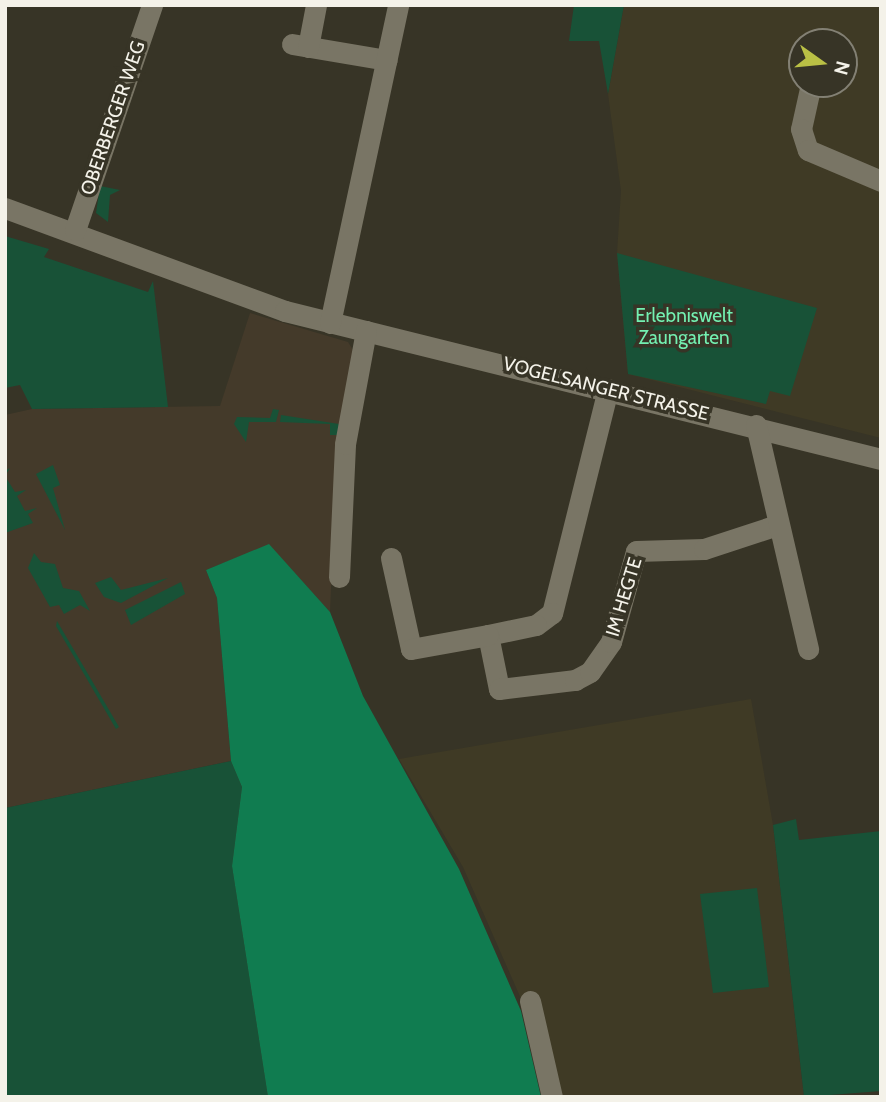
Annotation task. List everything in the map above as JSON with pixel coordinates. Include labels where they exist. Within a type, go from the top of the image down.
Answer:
[{"type":"street","name":"OBERBERGER WEG","points":[[75,230],[152,5]]},
{"type":"street","points":[[316,5],[300,45],[387,60]]},
{"type":"street","points":[[331,323],[398,5]]},
{"type":"street","points":[[808,98],[801,129],[808,150],[881,181]]},
{"type":"street","name":"VOGELSANGER STRASSE","points":[[5,208],[75,230],[250,300],[331,323],[756,425],[881,459]]},
{"type":"street","points":[[339,577],[345,444],[366,331]]},
{"type":"street","points":[[391,558],[411,649],[536,625],[552,613],[608,389]]},
{"type":"street","points":[[756,425],[777,525],[808,649]]},
{"type":"street","name":"IM HEGTE","points":[[488,635],[499,689],[575,680],[611,642],[636,551],[704,549],[777,525]]},
{"type":"street","points":[[530,1001],[552,1097]]},
{"type":"shaded area","points":[[624,5],[881,5],[881,438],[628,374],[617,253],[621,191],[608,94]]},
{"type":"shaded area","points":[[250,313],[348,342],[353,350],[335,494],[330,612],[269,545],[206,570],[217,598],[231,761],[5,808],[5,415],[32,409],[220,406]]},
{"type":"shaded area","points":[[751,699],[773,825],[804,1097],[544,1097],[526,1010],[463,867],[399,759]]},
{"type":"green space","points":[[574,5],[624,5],[608,94],[599,41],[569,41]]},
{"type":"green space","points":[[100,186],[120,190],[110,195],[108,222],[96,213]]},
{"type":"green space","points":[[5,236],[49,249],[44,257],[148,292],[153,281],[168,407],[32,409],[20,385],[5,388]]},
{"type":"green space","name":"Erlebniswelt Zaungarten","points":[[617,253],[817,308],[790,396],[770,391],[766,404],[628,374]]},
{"type":"green space","points":[[273,409],[279,410],[276,422],[249,422],[246,442],[234,424],[237,417],[270,418]]},
{"type":"green space","points":[[281,415],[339,424],[337,435],[330,435],[330,424],[280,422]]},
{"type":"green space","points":[[53,465],[60,485],[53,488],[65,530],[36,474]]},
{"type":"green space","points":[[5,476],[15,492],[26,490],[17,496],[25,511],[37,508],[28,514],[33,523],[5,533]]},
{"type":"green space","points":[[269,544],[330,612],[363,696],[459,869],[521,1011],[541,1097],[268,1097],[232,866],[242,787],[231,761],[217,598],[206,570]]},
{"type":"green space","points":[[34,553],[41,562],[55,564],[63,588],[79,591],[90,611],[80,605],[64,614],[59,605],[50,607],[28,568]]},
{"type":"green space","points":[[111,577],[121,590],[168,578],[121,603],[104,597],[95,583]]},
{"type":"green space","points":[[181,582],[185,594],[131,625],[125,610]]},
{"type":"green space","points":[[57,621],[119,727],[116,729],[56,626]]},
{"type":"green space","points":[[231,761],[242,787],[232,866],[268,1097],[5,1097],[5,808]]},
{"type":"green space","points":[[796,819],[799,840],[881,831],[881,1091],[804,1097],[773,825]]},
{"type":"green space","points":[[757,888],[769,987],[713,993],[700,894]]}]
